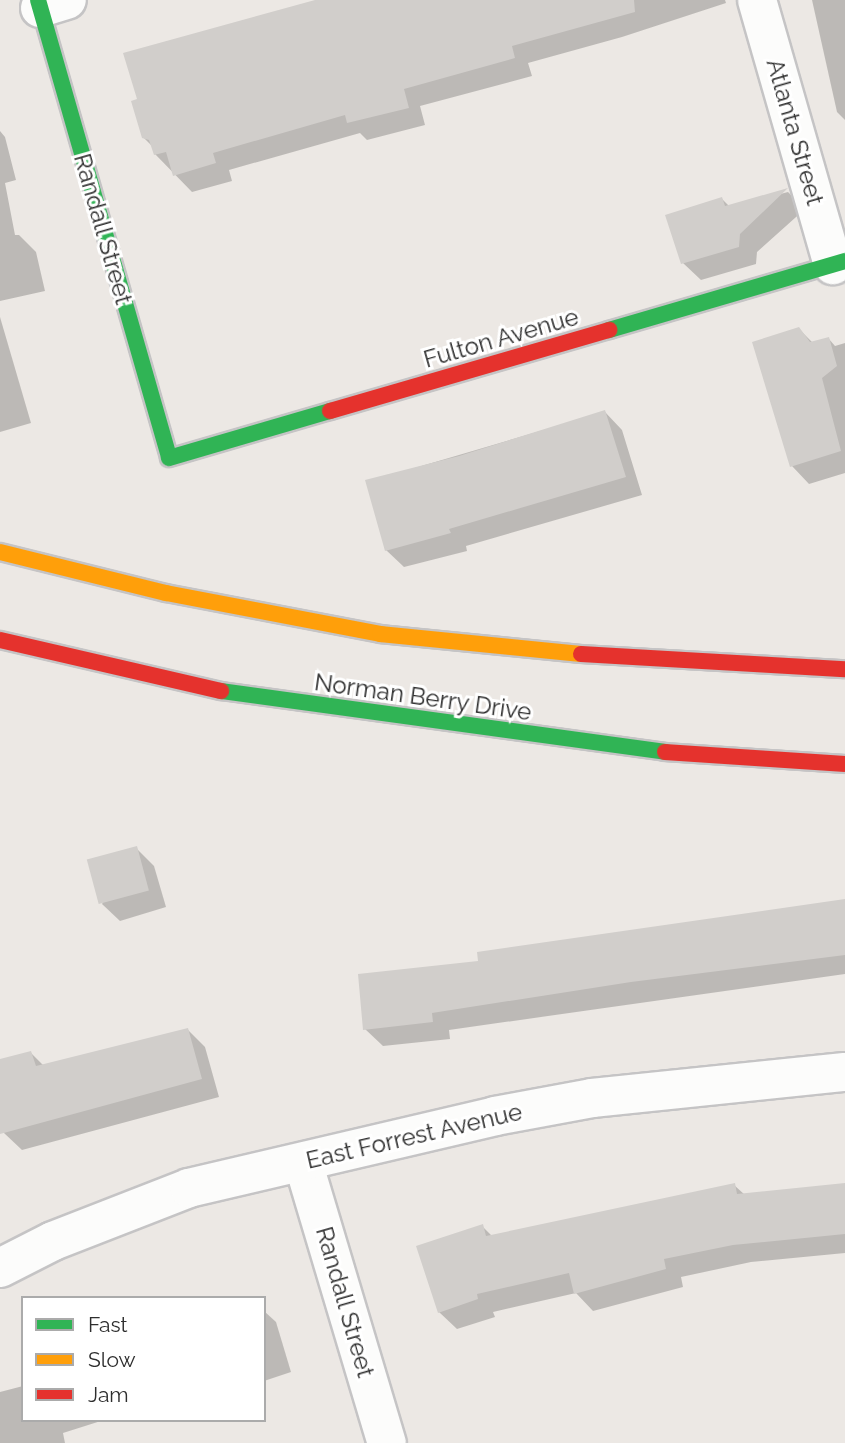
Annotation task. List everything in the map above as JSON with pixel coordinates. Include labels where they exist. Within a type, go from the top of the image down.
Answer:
[{"type":"main road","name":"Randall Street","points":[[48,3],[169,458]]},
{"type":"main road","name":"Fulton Avenue","points":[[169,458],[839,263]]},
{"type":"main road","points":[[0,552],[166,593],[380,634],[567,653],[845,669]]},
{"type":"main road","name":"Norman Berry Drive","points":[[0,640],[200,688],[244,695],[634,750],[845,764]]},
{"type":"street","name":"Atlanta Street","points":[[757,0],[839,263]]},
{"type":"street","name":"East Forrest Avenue","points":[[0,1268],[53,1241],[189,1188],[495,1116],[592,1098],[845,1072]]},
{"type":"street","name":"Randall Street","points":[[303,1162],[387,1443]]},
{"type":"building","points":[[315,0],[634,0],[635,12],[512,46],[515,58],[404,89],[409,108],[347,123],[345,115],[213,153],[216,163],[173,176],[166,152],[154,155],[149,140],[142,138],[131,101],[137,99],[123,53]]},
{"type":"building","points":[[788,188],[740,234],[739,247],[681,264],[665,215],[722,197],[725,206]]},
{"type":"building","points":[[799,327],[810,342],[829,337],[837,366],[822,378],[841,451],[790,467],[752,342]]},
{"type":"building","points":[[605,410],[626,477],[449,529],[451,533],[385,551],[365,480],[459,456]]},
{"type":"building","points":[[137,846],[149,890],[99,904],[87,859]]},
{"type":"building","points":[[845,899],[845,955],[631,982],[432,1013],[433,1022],[363,1030],[358,974],[478,961],[477,952]]},
{"type":"building","points":[[188,1028],[202,1079],[0,1134],[0,1059],[31,1051],[36,1066]]},
{"type":"building","points":[[735,1183],[737,1194],[845,1183],[845,1234],[733,1245],[664,1259],[666,1269],[574,1294],[569,1273],[477,1294],[478,1299],[438,1313],[416,1246],[483,1224],[486,1236]]},
{"type":"traffic: fast","points":[[38,0],[169,458],[330,411]]},
{"type":"traffic: fast","points":[[609,330],[845,261]]},
{"type":"traffic: fast","points":[[221,691],[665,752]]},
{"type":"traffic: slow","points":[[0,552],[166,593],[380,634],[581,654]]},
{"type":"traffic: jam","points":[[330,411],[609,330]]},
{"type":"traffic: jam","points":[[0,640],[221,691]]},
{"type":"traffic: jam","points":[[581,654],[845,669]]},
{"type":"traffic: jam","points":[[665,752],[845,764]]}]
